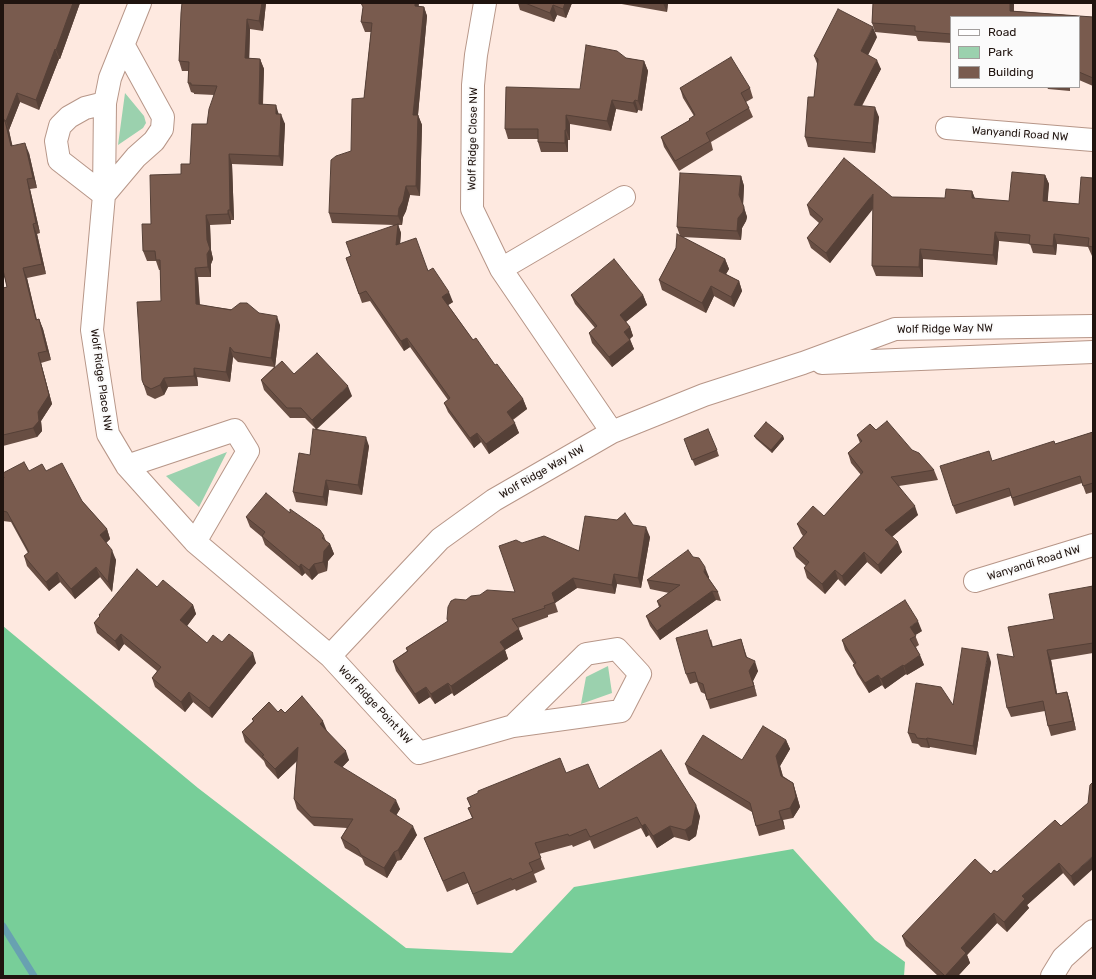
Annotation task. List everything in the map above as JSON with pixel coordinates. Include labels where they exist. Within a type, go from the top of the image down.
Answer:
[{"type":"street","name":"Wolf Ridge Place NW","points":[[140,3],[110,78],[105,103],[104,195],[92,330],[108,434],[127,466],[195,542],[330,656]]},
{"type":"street","name":"Wolf Ridge Close NW","points":[[485,3],[476,54],[473,85],[472,210],[501,269],[612,432]]},
{"type":"street","points":[[105,103],[85,108],[69,117],[60,126],[56,141],[59,160],[104,195],[136,157],[154,141],[162,128],[163,117],[124,46]]},
{"type":"street","name":"Wanyandi Road NW","points":[[947,128],[1093,140]]},
{"type":"street","points":[[501,269],[624,197]]},
{"type":"street","name":"Wolf Ridge Way NW","points":[[330,656],[440,539],[494,500],[612,432],[704,395],[803,363],[895,329],[1093,326]]},
{"type":"street","name":"Wolf Ridge Way NW","points":[[803,363],[1093,352]]},
{"type":"street","points":[[127,466],[235,430],[248,451],[195,542]]},
{"type":"street","name":"Wanyandi Road NW","points":[[975,581],[1093,545]]},
{"type":"street","name":"Wolf Ridge Point NW","points":[[330,656],[419,752],[513,726],[621,711],[640,674],[617,649],[586,654],[513,726]]},
{"type":"street","points":[[1052,976],[1063,958],[1093,931]]},
{"type":"green space","points":[[125,93],[144,116],[146,123],[143,128],[118,145]]},
{"type":"green space","points":[[227,452],[199,507],[166,476]]},
{"type":"green space","points":[[3,626],[198,788],[406,948],[512,953],[574,887],[793,849],[875,940],[905,962],[904,976],[3,976]]},
{"type":"green space","points":[[608,666],[612,693],[581,704],[586,677]]},
{"type":"building","points":[[3,3],[73,3],[36,100],[17,93],[6,121],[3,119]]},
{"type":"building","points":[[182,3],[262,3],[259,21],[247,19],[245,58],[260,59],[259,104],[276,105],[276,114],[281,114],[279,156],[229,154],[230,210],[228,210],[228,214],[206,215],[207,240],[210,249],[207,254],[208,267],[195,268],[196,304],[231,310],[240,303],[247,303],[259,313],[277,316],[271,358],[234,352],[230,347],[226,372],[194,368],[194,376],[164,378],[160,385],[151,389],[144,385],[142,380],[137,302],[161,301],[160,260],[156,260],[155,251],[143,251],[142,224],[151,224],[150,175],[181,174],[181,164],[190,164],[192,124],[207,124],[209,109],[217,86],[191,85],[191,83],[188,83],[189,62],[179,61]]},
{"type":"building","points":[[361,3],[415,3],[415,6],[424,7],[413,115],[418,115],[416,186],[406,186],[398,216],[329,213],[331,160],[336,156],[351,151],[352,99],[364,98],[372,23],[361,22],[363,7]]},
{"type":"building","points":[[525,3],[565,3],[563,9],[553,5],[550,13]]},
{"type":"building","points":[[873,3],[1010,3],[1010,11],[1079,16],[950,16],[950,34],[915,31],[915,26],[872,23]]},
{"type":"building","points":[[838,9],[873,27],[861,51],[877,60],[854,105],[875,107],[872,143],[805,137],[808,97],[814,97],[818,59],[814,56]]},
{"type":"building","points":[[1080,16],[1093,17],[1093,78],[1080,72]]},
{"type":"building","points":[[586,45],[617,51],[626,58],[644,61],[638,101],[635,100],[633,103],[612,100],[607,121],[566,115],[565,143],[538,142],[538,129],[505,129],[506,87],[580,89]]},
{"type":"building","points":[[731,57],[750,88],[741,93],[749,108],[706,133],[710,141],[675,161],[661,137],[690,120],[689,119],[695,115],[680,88]]},
{"type":"building","points":[[3,121],[5,121],[11,146],[25,143],[33,178],[27,179],[36,223],[33,224],[42,264],[23,268],[36,320],[39,319],[47,351],[38,353],[49,395],[38,412],[39,421],[33,428],[3,435],[3,288],[7,287],[3,270]]},
{"type":"building","points":[[844,158],[892,197],[945,198],[946,189],[972,191],[972,198],[1009,201],[1012,172],[1045,175],[1043,201],[1079,204],[1081,177],[1093,178],[1093,247],[1088,246],[1089,238],[1054,234],[1053,246],[1029,244],[1030,235],[995,232],[993,255],[920,249],[919,267],[872,266],[873,194],[826,253],[807,238],[823,219],[807,205]]},
{"type":"building","points":[[680,173],[741,176],[739,195],[744,207],[743,212],[738,218],[737,231],[677,227]]},
{"type":"building","points":[[398,224],[396,245],[416,238],[428,271],[433,268],[449,292],[442,297],[473,340],[476,338],[495,365],[497,364],[523,399],[507,412],[515,423],[486,444],[477,433],[470,438],[444,403],[450,398],[407,338],[401,341],[366,291],[359,294],[346,258],[351,256],[346,242]]},
{"type":"building","points":[[677,234],[725,259],[719,271],[739,281],[731,297],[711,286],[702,303],[659,280],[676,248]]},
{"type":"building","points":[[614,259],[643,295],[620,315],[630,327],[624,332],[630,340],[609,357],[589,333],[597,326],[571,295]]},
{"type":"building","points":[[317,353],[348,386],[312,420],[301,408],[287,408],[261,380],[282,361],[294,374]]},
{"type":"building","points":[[887,421],[912,450],[919,453],[934,470],[891,477],[915,506],[885,530],[898,542],[878,565],[864,552],[842,576],[835,570],[822,584],[804,568],[809,562],[793,548],[807,532],[797,524],[813,506],[824,516],[863,472],[848,453],[862,441],[857,435],[870,424],[876,430]]},
{"type":"building","points":[[766,422],[783,436],[771,450],[754,436]]},
{"type":"building","points":[[313,429],[366,437],[358,485],[326,480],[323,497],[293,492],[299,453],[310,455]]},
{"type":"building","points":[[708,429],[717,450],[692,460],[684,439]]},
{"type":"building","points":[[1093,432],[1093,483],[1083,486],[1080,476],[1012,498],[1009,488],[953,506],[940,466],[989,451],[992,461],[1054,441],[1055,444]]},
{"type":"building","points":[[24,462],[29,471],[42,464],[46,471],[62,463],[82,501],[107,529],[100,535],[112,550],[108,582],[96,567],[71,589],[57,572],[46,582],[24,556],[29,552],[7,512],[3,511],[3,473]]},
{"type":"building","points":[[266,493],[290,513],[290,509],[320,530],[324,536],[322,538],[330,544],[324,551],[323,562],[314,564],[309,570],[301,564],[299,567],[262,536],[265,532],[246,517]]},
{"type":"building","points":[[625,513],[633,525],[646,527],[638,578],[614,574],[612,585],[573,578],[552,593],[555,602],[544,606],[545,608],[512,619],[519,629],[500,642],[505,649],[451,686],[448,683],[431,694],[426,687],[415,694],[393,661],[408,651],[406,648],[448,621],[448,607],[451,601],[455,599],[466,600],[471,596],[480,595],[487,590],[515,592],[499,546],[516,540],[522,543],[544,536],[579,551],[585,516],[617,520]]},
{"type":"building","points":[[688,550],[693,557],[699,558],[705,567],[704,572],[718,592],[712,591],[657,631],[646,616],[661,606],[657,601],[680,585],[647,580]]},
{"type":"building","points":[[137,569],[157,587],[163,580],[193,605],[180,620],[207,643],[213,635],[222,642],[229,634],[253,653],[209,708],[189,692],[181,702],[152,678],[161,667],[121,634],[115,641],[94,623]]},
{"type":"building","points":[[1093,586],[1093,643],[1047,650],[1056,694],[1067,692],[1073,721],[1048,726],[1043,701],[1007,708],[997,654],[1014,657],[1008,627],[1054,619],[1049,594]]},
{"type":"building","points":[[905,600],[918,621],[910,627],[916,636],[910,639],[920,655],[881,679],[878,675],[865,683],[853,665],[856,663],[842,640]]},
{"type":"building","points":[[707,630],[712,647],[741,639],[746,657],[755,661],[749,671],[754,686],[707,700],[703,684],[698,682],[695,672],[686,674],[676,638]]},
{"type":"building","points":[[962,648],[988,652],[973,746],[927,738],[917,738],[915,734],[908,733],[916,683],[941,687],[953,705]]},
{"type":"building","points":[[302,696],[323,721],[320,724],[346,751],[334,762],[396,800],[390,811],[413,826],[398,850],[394,852],[384,868],[361,855],[358,849],[341,838],[353,819],[311,817],[294,799],[298,747],[275,769],[242,732],[254,721],[252,719],[269,702],[278,712],[281,709],[285,713]]},
{"type":"building","points":[[763,726],[786,740],[776,756],[781,776],[793,783],[796,797],[790,808],[779,811],[781,819],[756,826],[750,803],[685,764],[703,735],[742,760]]},
{"type":"building","points":[[661,750],[696,805],[692,825],[685,830],[670,826],[653,836],[645,824],[642,826],[637,817],[590,837],[586,829],[569,836],[568,834],[535,843],[541,858],[529,863],[533,871],[512,880],[511,878],[473,894],[464,872],[443,881],[424,838],[473,818],[468,808],[471,807],[467,798],[478,793],[478,791],[560,758],[566,773],[588,764],[599,789]]},
{"type":"building","points":[[1093,782],[1093,856],[1071,876],[1059,863],[1022,896],[1025,899],[1004,922],[994,913],[961,948],[966,953],[945,976],[902,936],[975,859],[991,874],[994,870],[997,872],[1055,820],[1061,826],[1088,803],[1090,785]]},
{"type":"waterway","points":[[3,926],[34,976]]}]
